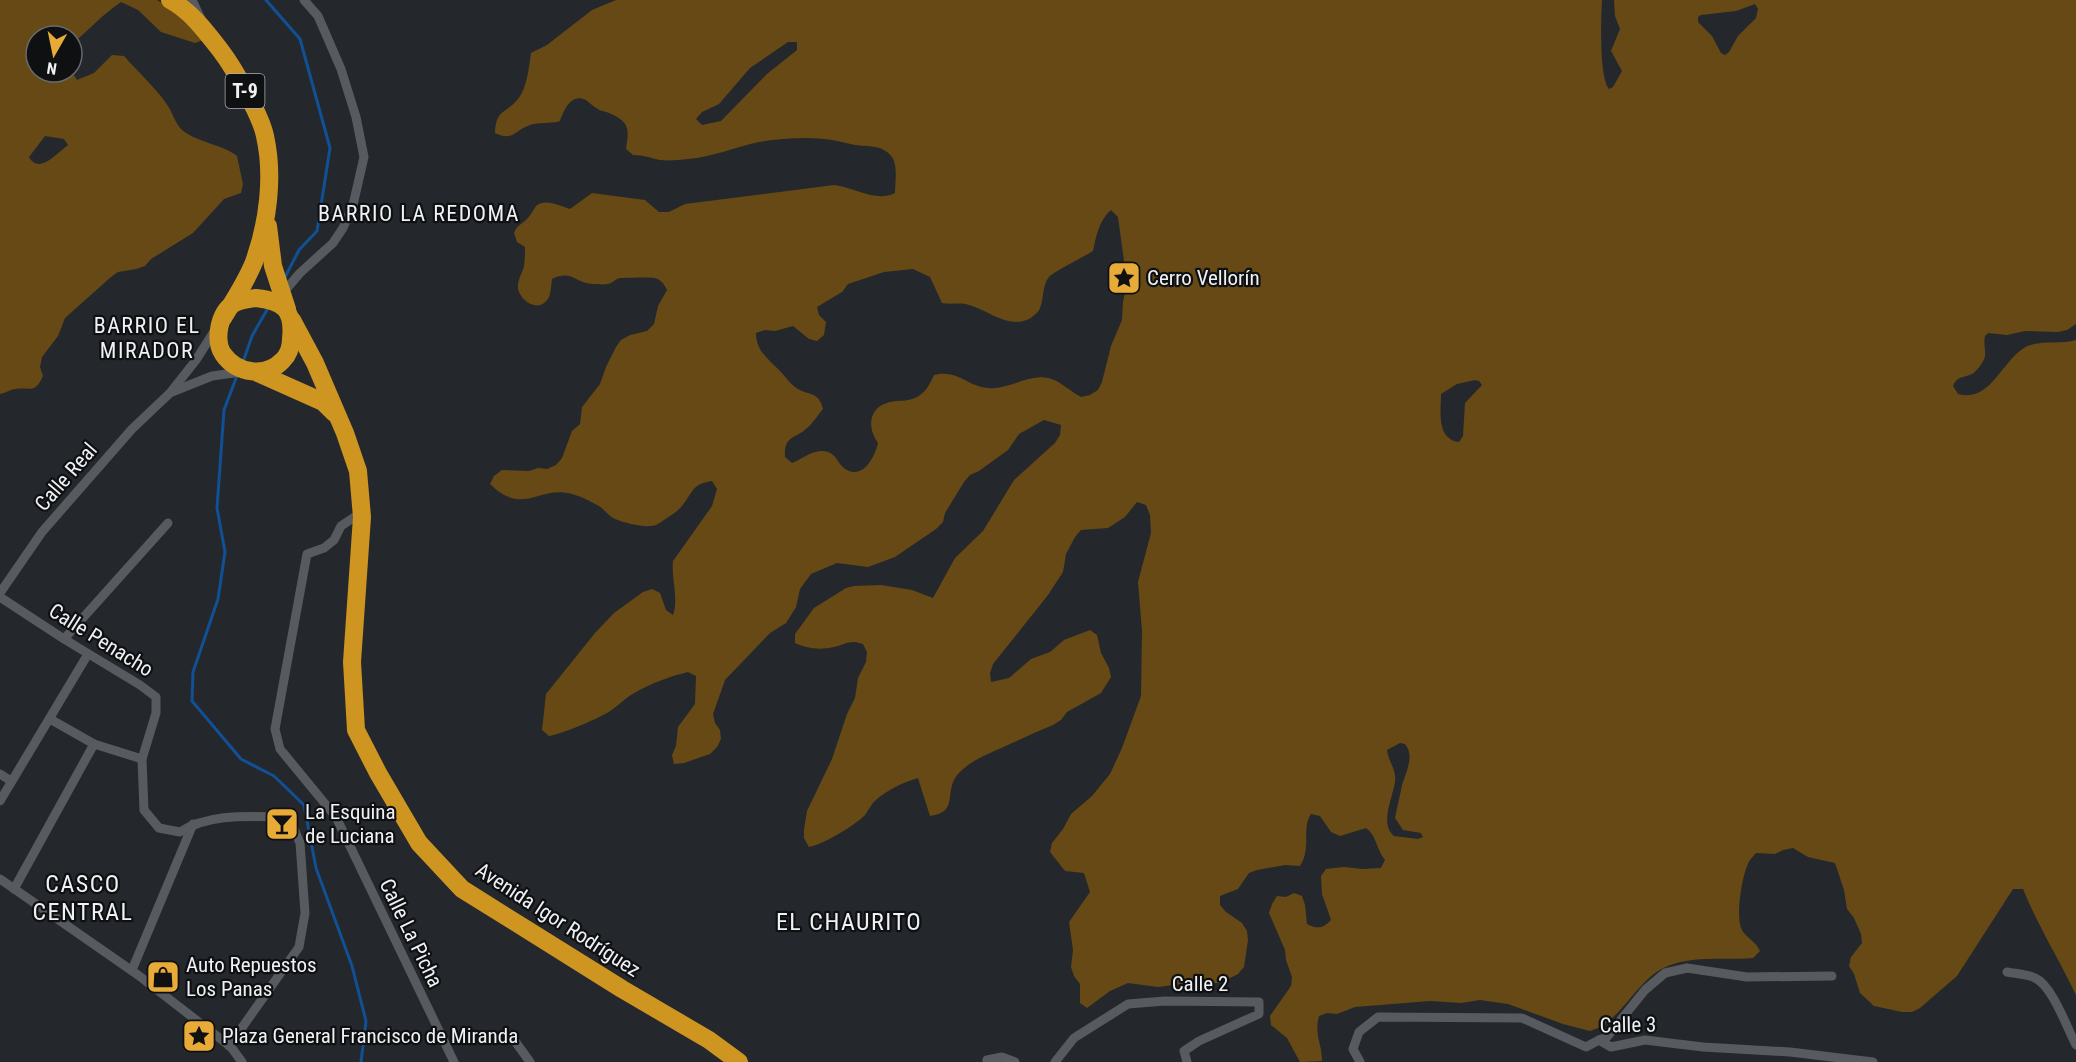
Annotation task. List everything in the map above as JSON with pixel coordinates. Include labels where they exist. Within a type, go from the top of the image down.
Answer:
[{"type":"highway","name":"T-9","points":[[170,0],[179,5],[212,39],[228,60],[265,134],[270,170],[267,207],[260,241],[253,263],[219,327],[219,342],[228,360],[236,367],[253,372],[268,370],[284,359],[290,347],[273,267],[267,207]]},
{"type":"highway","points":[[223,318],[231,306],[241,301],[256,298],[281,302]]},
{"type":"highway","name":"Avenida Igor Rodríguez","points":[[281,302],[315,363],[345,433],[358,471],[362,517],[352,662],[356,730],[419,843],[462,889],[622,989],[709,1040],[739,1062]]},
{"type":"highway","name":"Avenida Igor Rodríguez","points":[[253,372],[323,402],[338,417],[345,433]]},
{"type":"street","points":[[192,0],[212,39]]},
{"type":"street","points":[[281,302],[300,273],[338,236],[353,204],[364,157],[356,117],[342,69],[318,16],[304,0]]},
{"type":"street","points":[[170,393],[223,318]]},
{"type":"street","points":[[170,393],[195,381],[226,373],[253,372]]},
{"type":"street","name":"Calle Real","points":[[0,595],[42,532],[132,429],[170,393]]},
{"type":"street","name":"Calle La Picha","points":[[362,517],[356,516],[341,526],[334,540],[324,548],[307,554],[275,729],[280,749],[336,817],[454,1062]]},
{"type":"street","points":[[64,639],[168,523]]},
{"type":"street","name":"Calle Penacho","points":[[0,595],[64,639],[156,697],[156,713],[142,759],[144,810],[159,828],[180,832],[193,824],[231,817],[289,817],[300,843],[305,913],[299,947],[229,1046]]},
{"type":"street","points":[[0,801],[88,654]]},
{"type":"street","points":[[50,719],[94,744],[142,759]]},
{"type":"street","points":[[14,889],[94,744]]},
{"type":"street","points":[[0,774],[11,782]]},
{"type":"street","points":[[132,970],[193,824]]},
{"type":"street","points":[[0,879],[132,970],[229,1046],[242,1062]]},
{"type":"street","points":[[1599,1040],[1607,1037],[1645,990],[1665,973],[1687,968],[1747,977],[1832,976]]},
{"type":"street","points":[[2007,972],[2035,978],[2045,985],[2076,1045]]},
{"type":"street","name":"Calle 2","points":[[1055,1062],[1074,1038],[1128,1004],[1165,1001],[1259,1002],[1259,1014],[1199,1041],[1184,1052],[1187,1062]]},
{"type":"street","name":"Calle 3","points":[[1360,1062],[1353,1049],[1359,1032],[1378,1017],[1522,1018],[1586,1047],[1599,1040],[1611,1047],[1645,1040],[1703,1047],[1790,1052],[1873,1062]]},
{"type":"street","points":[[512,1037],[530,1062]]},
{"type":"street","points":[[987,1062],[987,1060],[1002,1057],[1015,1062]]},
{"type":"shaded area","points":[[0,0],[157,0],[172,9],[203,40],[195,43],[161,32],[138,10],[121,2],[84,33],[84,24],[24,24],[24,84],[84,84],[84,77],[94,73],[112,55],[124,56],[163,99],[182,130],[237,156],[243,184],[241,193],[224,199],[193,233],[151,259],[145,266],[118,272],[111,277],[65,318],[58,336],[42,357],[40,367],[43,376],[38,385],[32,388],[15,389],[0,394]],"holes":[[[45,136],[64,139],[68,145],[43,163],[33,162],[29,157]]]},
{"type":"shaded area","points":[[616,0],[1602,0],[1602,60],[1609,89],[1613,87],[1622,71],[1611,51],[1620,29],[1615,16],[1614,0],[2076,0],[2076,324],[2067,330],[2058,332],[2025,331],[2007,335],[1988,333],[1985,336],[1985,357],[1980,365],[1972,374],[1958,379],[1953,386],[1958,394],[1969,395],[1979,392],[1987,387],[2024,348],[2036,344],[2076,340],[2076,995],[2023,889],[2013,889],[1957,976],[1920,1008],[1912,1012],[1902,1012],[1874,1006],[1860,993],[1849,966],[1851,957],[1862,943],[1861,934],[1847,909],[1844,890],[1835,863],[1808,857],[1793,848],[1775,854],[1756,853],[1750,859],[1744,874],[1739,916],[1742,930],[1760,951],[1753,958],[1684,961],[1659,970],[1617,1013],[1598,1028],[1590,1031],[1508,1004],[1480,1000],[1461,1003],[1430,1001],[1355,1007],[1337,1014],[1327,1013],[1319,1016],[1317,1029],[1322,1061],[1300,1062],[1287,1038],[1271,1025],[1270,1016],[1291,986],[1292,977],[1285,950],[1269,913],[1272,904],[1277,896],[1286,897],[1294,893],[1302,896],[1307,924],[1323,927],[1331,920],[1322,894],[1321,876],[1326,869],[1381,868],[1385,860],[1366,828],[1340,836],[1331,832],[1320,816],[1311,814],[1307,826],[1304,859],[1300,866],[1285,865],[1249,873],[1238,889],[1220,896],[1220,905],[1242,923],[1247,931],[1244,967],[1238,974],[1220,983],[1197,982],[1158,987],[1128,983],[1110,991],[1087,1008],[1080,1003],[1080,984],[1071,967],[1073,950],[1069,922],[1090,892],[1084,873],[1065,871],[1050,852],[1052,843],[1071,814],[1092,796],[1110,774],[1141,696],[1142,631],[1138,582],[1151,533],[1150,515],[1146,505],[1137,502],[1125,517],[1108,528],[1081,530],[1066,554],[1063,572],[1048,595],[993,664],[990,673],[991,682],[1009,678],[1031,659],[1050,652],[1064,640],[1090,630],[1097,635],[1101,653],[1111,677],[1101,693],[1067,712],[1053,725],[969,764],[958,774],[948,805],[939,814],[930,816],[918,778],[885,793],[874,802],[865,815],[830,838],[809,847],[804,838],[807,811],[832,759],[847,714],[855,698],[858,678],[866,662],[867,652],[863,644],[855,642],[824,648],[805,647],[795,643],[795,634],[814,608],[846,588],[881,585],[912,590],[933,598],[955,558],[983,531],[1014,480],[1055,443],[1060,435],[1061,425],[1044,420],[1019,434],[1008,450],[970,475],[945,513],[943,522],[895,557],[868,567],[837,563],[811,574],[800,589],[796,607],[786,623],[770,633],[725,680],[713,714],[721,739],[710,754],[674,764],[672,755],[676,746],[678,727],[695,704],[696,676],[688,672],[648,686],[601,716],[549,736],[542,730],[546,694],[614,613],[643,592],[652,589],[660,593],[666,610],[673,615],[675,602],[673,561],[712,506],[717,489],[712,481],[700,484],[676,512],[658,524],[647,526],[615,519],[599,506],[572,494],[560,492],[531,498],[512,498],[502,494],[490,484],[494,476],[502,470],[529,471],[538,468],[547,469],[556,465],[562,458],[572,431],[580,424],[582,407],[600,384],[616,347],[621,340],[647,331],[654,324],[658,306],[667,290],[659,279],[654,278],[620,278],[602,284],[587,283],[569,276],[559,276],[552,279],[550,295],[545,302],[541,305],[531,304],[523,298],[518,289],[524,266],[525,247],[517,242],[514,233],[516,228],[540,204],[553,203],[570,209],[592,193],[645,200],[659,212],[669,212],[685,204],[834,185],[880,196],[895,193],[895,165],[888,153],[875,147],[827,139],[798,138],[769,141],[697,158],[678,160],[660,160],[633,155],[626,149],[628,132],[622,120],[581,98],[569,104],[560,121],[530,125],[510,136],[495,133],[497,120],[514,104],[524,89],[531,53],[547,45],[592,10]],"holes":[[[1755,4],[1758,9],[1756,18],[1738,36],[1725,55],[1721,53],[1712,36],[1698,22],[1698,17],[1736,11]],[[788,42],[797,42],[797,50],[767,74],[721,121],[702,125],[696,119],[702,112],[719,104],[750,68]],[[1111,210],[1118,217],[1127,283],[1122,320],[1111,346],[1098,390],[1081,397],[1048,378],[1033,378],[1003,387],[988,388],[949,374],[934,375],[929,385],[917,397],[890,402],[877,408],[871,425],[878,443],[871,460],[863,469],[853,472],[847,470],[834,456],[822,451],[792,463],[785,457],[788,441],[809,426],[823,409],[817,397],[795,387],[766,357],[760,349],[756,333],[793,326],[809,339],[817,341],[824,335],[826,322],[819,315],[817,307],[842,292],[848,284],[884,272],[913,269],[930,277],[942,303],[966,304],[1007,321],[1023,321],[1038,312],[1049,277],[1093,251],[1099,229]],[[1475,380],[1482,385],[1465,403],[1463,436],[1459,442],[1446,436],[1443,430],[1441,394],[1457,384]],[[1400,743],[1405,744],[1408,749],[1410,759],[1395,818],[1403,830],[1421,833],[1423,837],[1418,839],[1394,836],[1390,831],[1387,818],[1395,778],[1387,750]]]},
{"type":"waterway","points":[[266,0],[300,39],[330,148],[317,231],[299,250],[284,279]]},
{"type":"waterway","points":[[243,362],[252,336],[268,308]]},
{"type":"waterway","points":[[238,373],[224,410],[217,508],[225,552],[218,599],[193,672],[192,701],[241,759],[274,776],[304,805],[316,868],[352,966],[366,1021],[361,1062]]},
{"type":"place","name":"Cerro Vellorín","points":[[1124,278]]},
{"type":"place","name":"La Esquina de Luciana","points":[[282,824]]},
{"type":"place","name":"Auto Repuestos Los Panas","points":[[163,977]]},
{"type":"place","name":"Plaza General Francisco de Miranda","points":[[199,1036]]},
{"type":"district","name":"BARRIO LA REDOMA","points":[[419,213]]},
{"type":"district","name":"BARRIO EL MIRADOR","points":[[147,338]]},
{"type":"district","name":"CASCO CENTRAL","points":[[83,898]]},
{"type":"district","name":"EL CHAURITO","points":[[849,922]]}]
